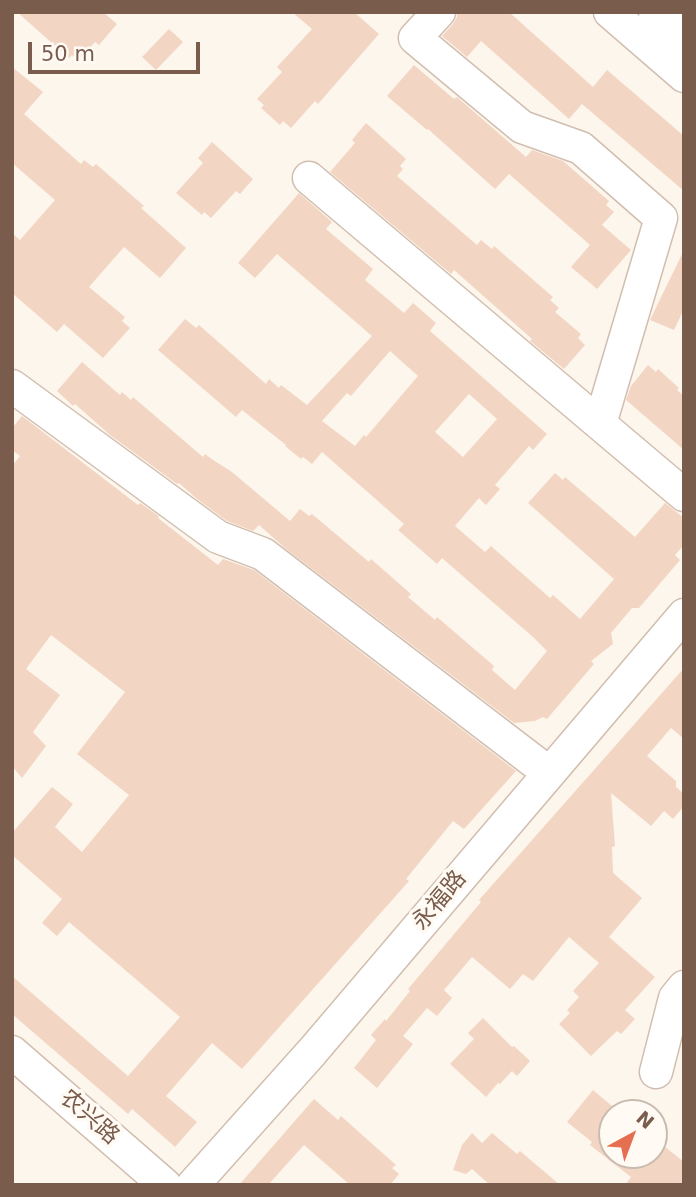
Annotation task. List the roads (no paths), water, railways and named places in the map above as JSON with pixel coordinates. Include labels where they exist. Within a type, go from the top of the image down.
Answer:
[{"type":"street","points":[[439,12],[415,38],[522,127],[581,148],[661,218],[600,424]]},
{"type":"street","points":[[610,12],[684,76]]},
{"type":"street","points":[[655,12],[684,37]]},
{"type":"street","points":[[309,178],[684,495]]},
{"type":"street","points":[[12,386],[218,537],[263,554],[549,773]]},
{"type":"street","name":"永福路","points":[[193,1185],[312,1052],[684,614]]},
{"type":"street","points":[[656,1072],[675,998],[684,988]]},
{"type":"street","name":"农兴路","points":[[12,1052],[165,1185]]}]
